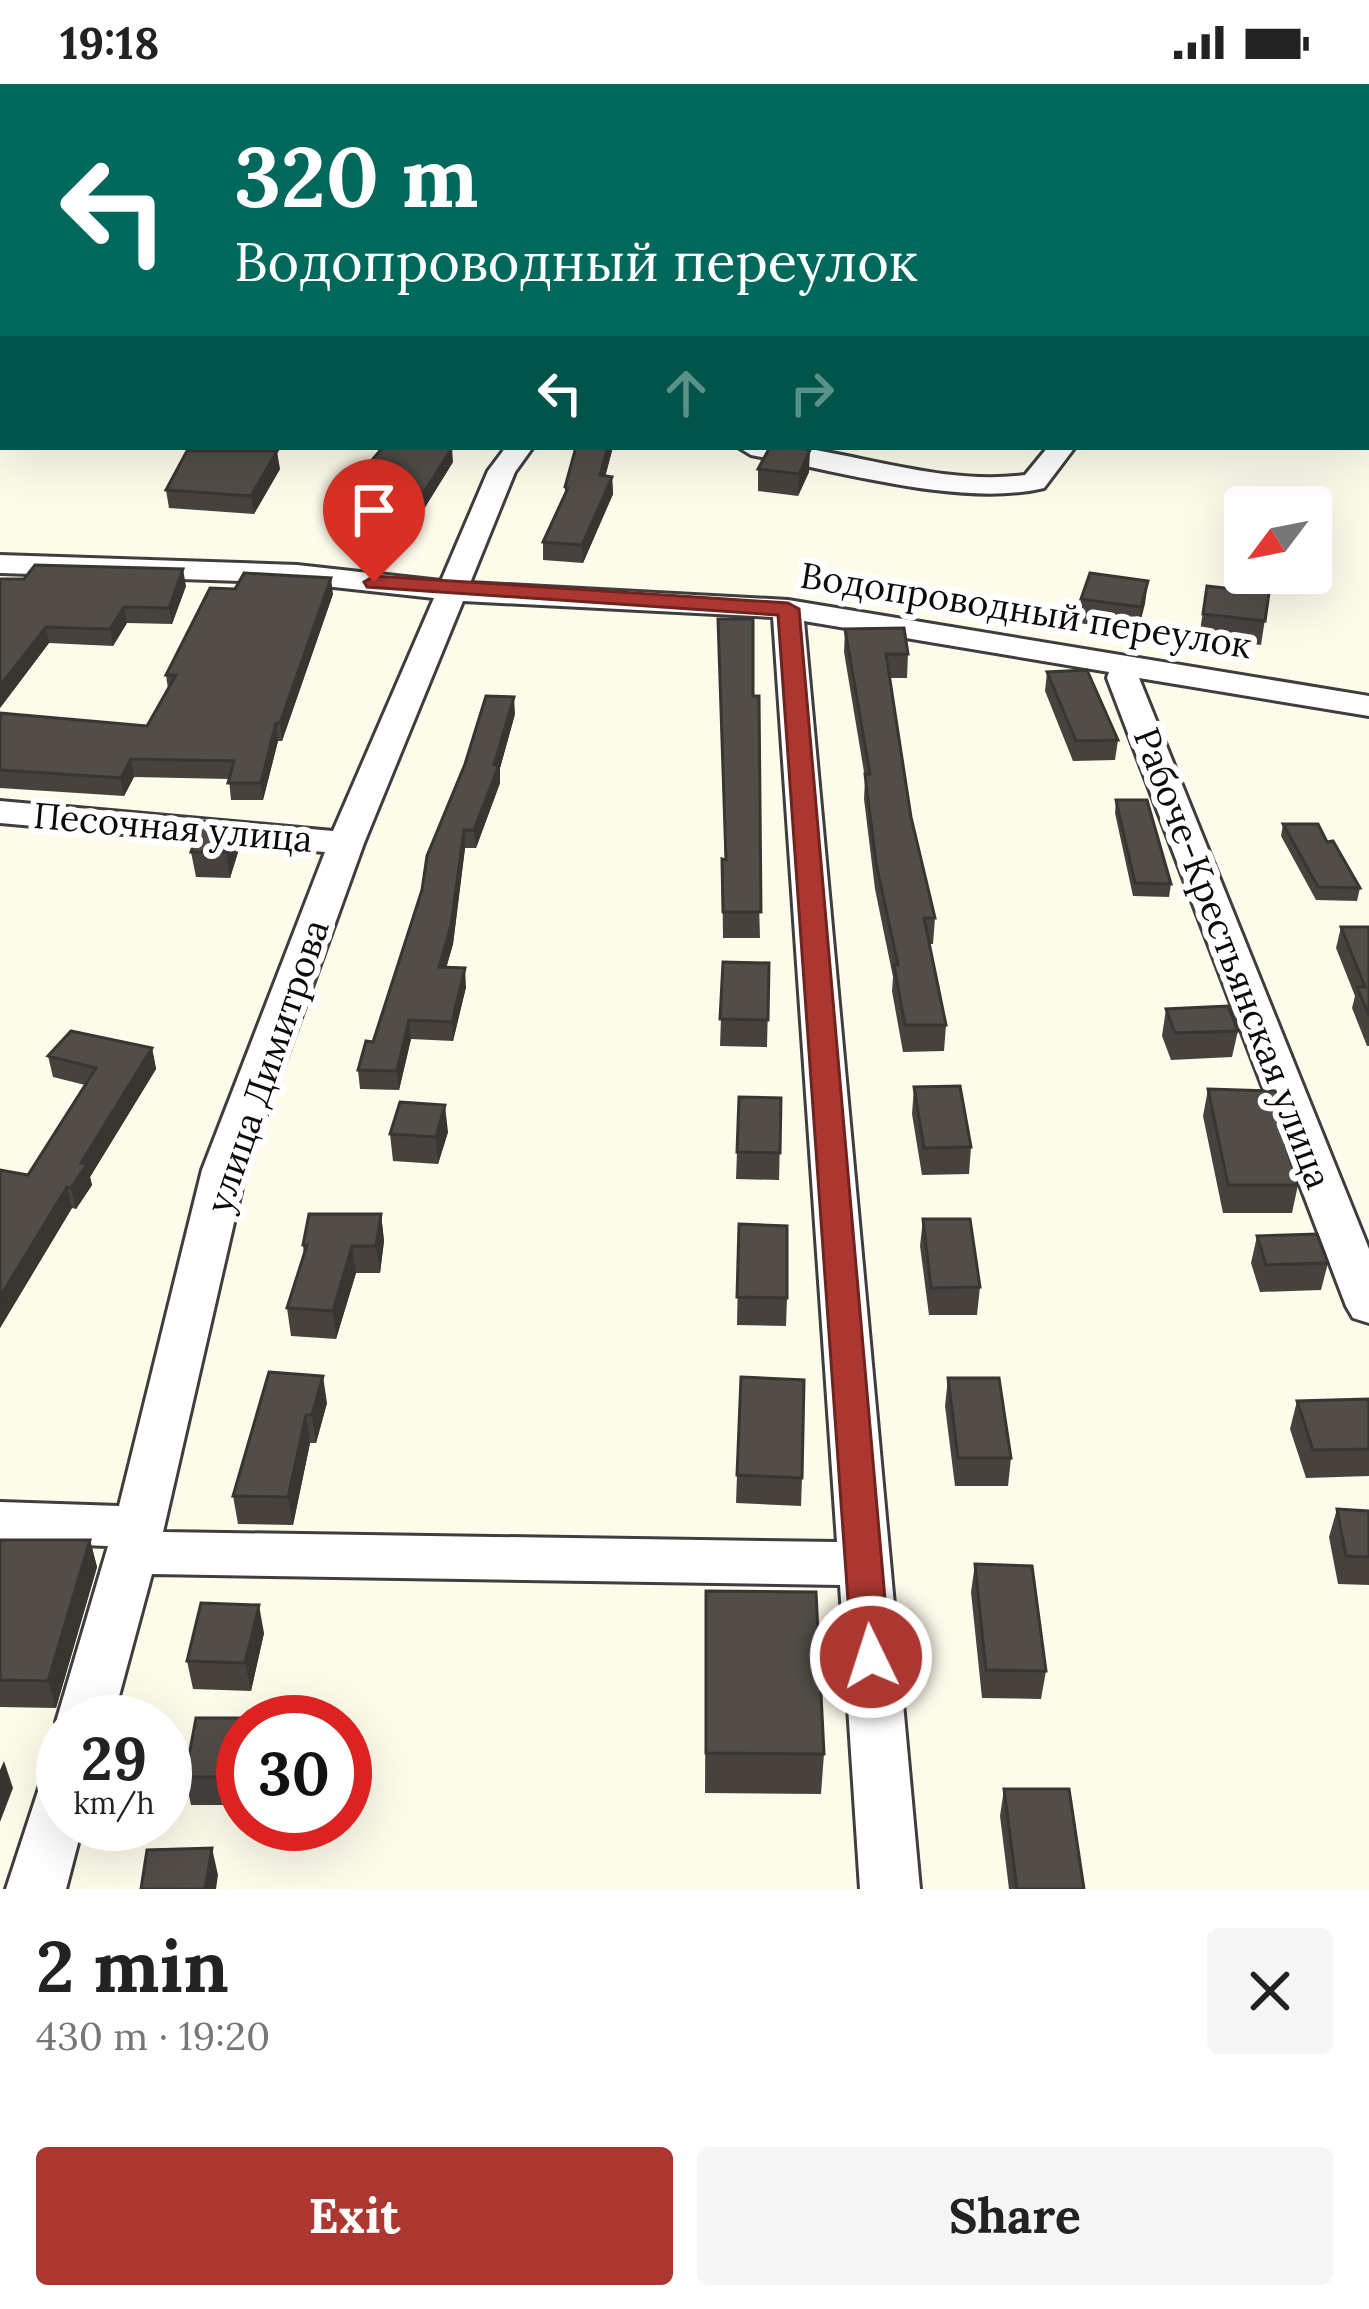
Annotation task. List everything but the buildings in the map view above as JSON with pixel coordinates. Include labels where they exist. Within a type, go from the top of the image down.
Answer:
[{"type":"street","name":"улица Димитрова","points":[[92,1695],[136,1540],[224,1170],[346,843],[502,471],[518,450]]},
{"type":"street","points":[[767,450],[951,484],[1006,486],[1034,482],[1060,450]]},
{"type":"street","name":"Водопроводный переулок","points":[[0,564],[458,578],[788,609],[1125,672],[1369,706]]},
{"type":"street","points":[[788,609],[890,1889]]},
{"type":"street","name":"Рабоче-Крестьянская улица","points":[[1125,672],[1369,1306]]},
{"type":"street","name":"Песочная улица","points":[[0,812],[346,843]]},
{"type":"street","points":[[0,1522],[136,1540],[864,1564]]},
{"type":"street","points":[[36,1889],[47,1851]]},
{"type":"route","points":[[374,582],[452,591],[788,609],[871,1657]]}]
